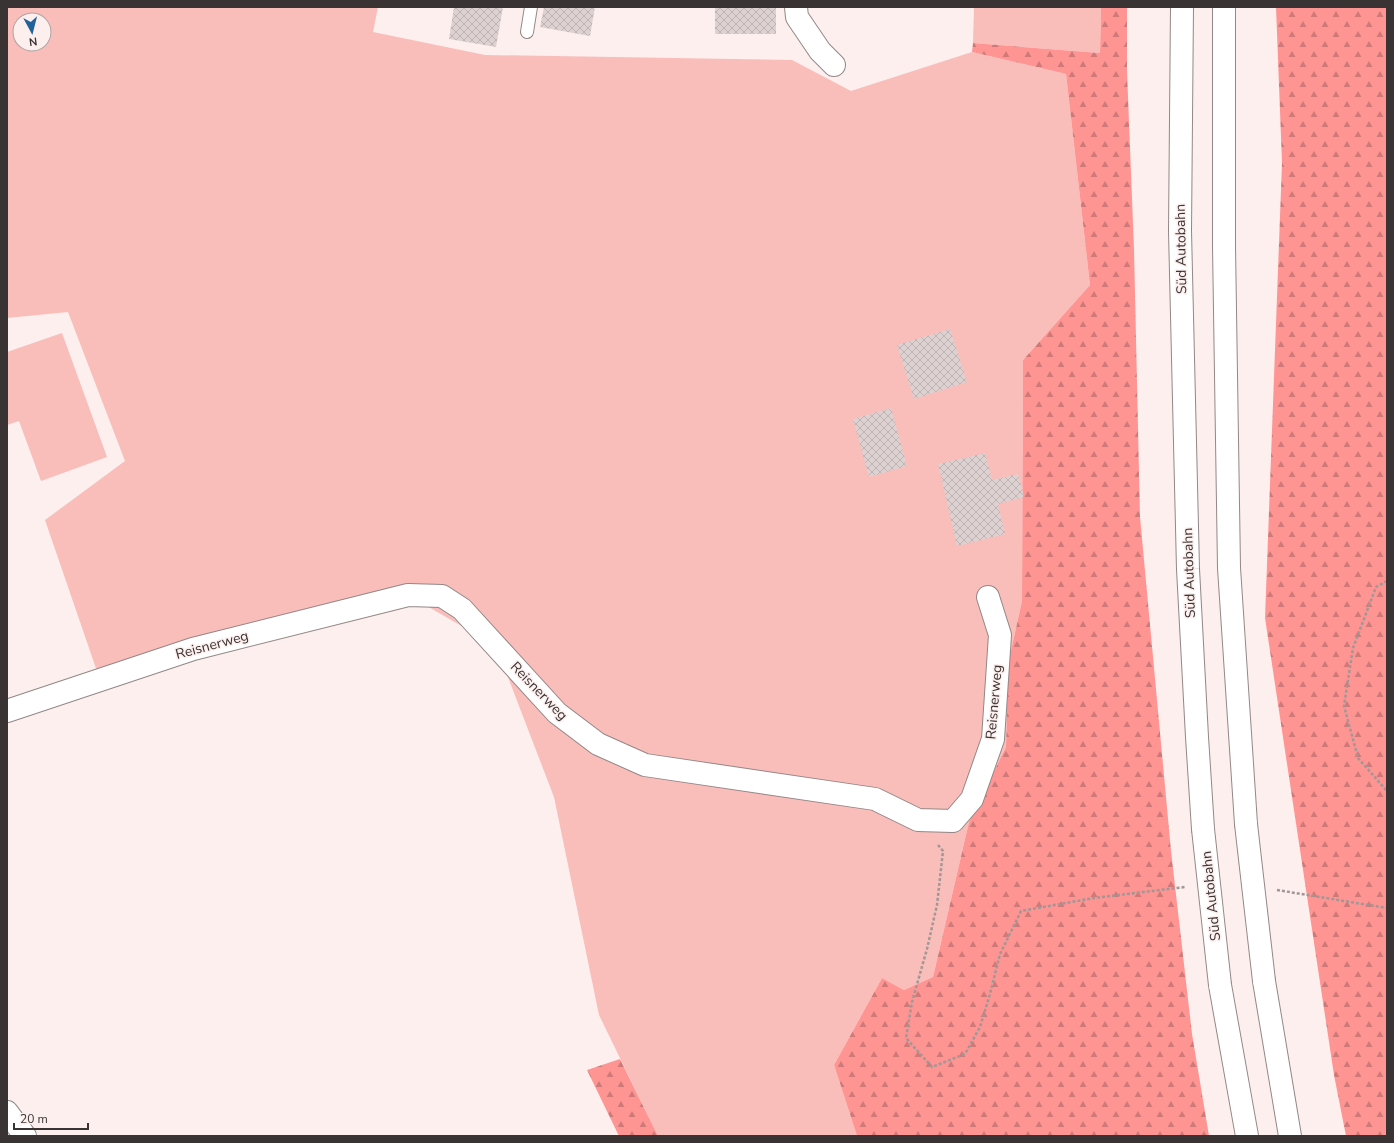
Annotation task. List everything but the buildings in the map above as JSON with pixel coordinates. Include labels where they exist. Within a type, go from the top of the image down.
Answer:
[{"type":"main road","points":[[796,7],[796,17],[820,51],[834,65]]},
{"type":"main road","name":"Süd Autobahn","points":[[1182,7],[1180,231],[1188,569],[1197,737],[1204,829],[1220,985],[1247,1136]]},
{"type":"main road","points":[[1224,7],[1224,246],[1229,568],[1246,824],[1264,981],[1290,1136]]},
{"type":"main road","name":"Reisnerweg","points":[[7,711],[193,649],[408,595],[442,596],[462,609],[557,713],[598,744],[645,765],[875,799],[918,820],[953,821],[972,799],[993,740],[1000,635],[988,597]]},
{"type":"main road","points":[[7,1112],[25,1136]]},
{"type":"lane","points":[[527,32],[531,7]]},
{"type":"path","points":[[1387,581],[1376,586],[1353,648],[1344,706],[1358,758],[1387,791]]},
{"type":"path","points":[[918,820],[943,851],[937,905],[927,950],[912,1002],[906,1038],[932,1067],[964,1054],[980,1028],[1000,954],[1021,911],[1094,898],[1191,886]]},
{"type":"path","points":[[1274,889],[1387,908]]},
{"type":"shaded area","points":[[7,7],[378,7],[373,32],[485,55],[792,60],[851,91],[972,52],[1066,74],[1090,285],[1023,360],[1022,601],[1008,664],[1006,747],[969,822],[933,977],[904,990],[882,978],[834,1065],[857,1136],[658,1136],[599,1015],[554,797],[496,646],[408,595],[100,680],[45,520],[125,461],[68,312],[7,318]]},
{"type":"shaded area","points":[[974,7],[1101,7],[1100,53],[973,43]]},
{"type":"shaded area","points":[[62,333],[107,457],[41,481],[19,421],[7,425],[7,352]]},
{"type":"green space","points":[[1101,7],[1127,7],[1127,71],[1134,250],[1140,517],[1171,851],[1192,1034],[1209,1136],[857,1136],[834,1065],[882,978],[904,990],[933,977],[969,822],[1006,747],[1008,664],[1022,601],[1023,360],[1090,285],[1066,74],[972,52],[973,43],[1100,53]]},
{"type":"green space","points":[[1276,7],[1387,7],[1387,1136],[1346,1136],[1334,1075],[1265,618],[1282,163]]},
{"type":"green space","points":[[620,1059],[658,1136],[619,1136],[587,1070]]}]
